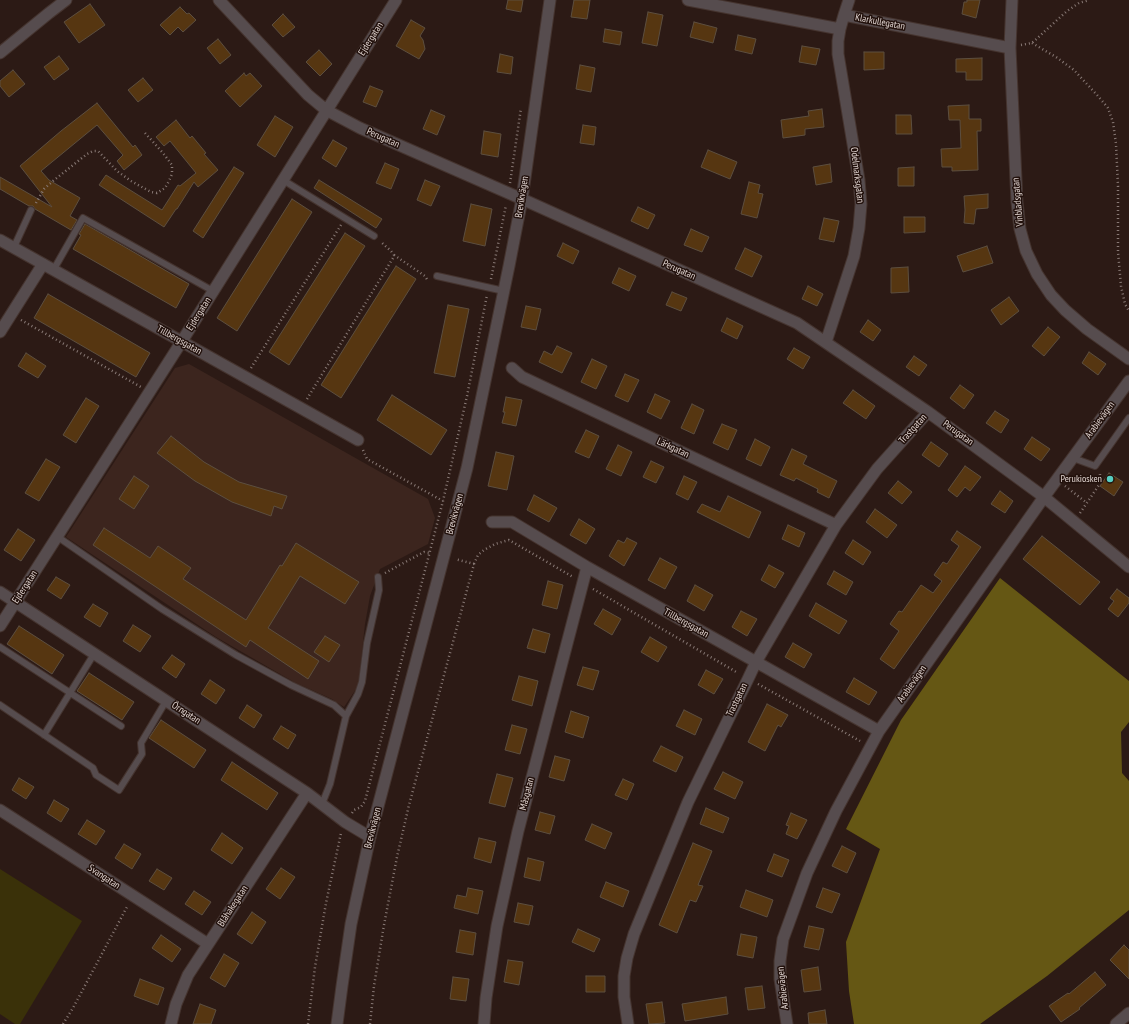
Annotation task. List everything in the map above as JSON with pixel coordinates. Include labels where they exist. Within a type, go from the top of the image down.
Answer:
[{"type":"street","points":[[0,53],[66,0]]},
{"type":"street","name":"Perugatan","points":[[219,0],[308,96],[326,110],[360,128],[797,323],[928,412],[1044,497],[1129,567]]},
{"type":"street","name":"Ejdergatan","points":[[0,626],[150,392],[396,0]]},
{"type":"street","name":"Brevikvägen","points":[[337,1024],[351,924],[370,837],[467,468],[504,291],[522,199],[550,0]]},
{"type":"street","points":[[692,0],[840,29]]},
{"type":"street","points":[[844,15],[849,0]]},
{"type":"street","name":"Vinbladsgatan","points":[[1012,0],[1010,48],[1017,202],[1020,229],[1026,251],[1037,274],[1051,295],[1065,310],[1087,329],[1129,359]]},
{"type":"street","name":"Klarkullegatan","points":[[840,29],[844,15],[1010,48]]},
{"type":"street","name":"Odelmarksgatan","points":[[826,342],[854,256],[859,228],[861,204],[859,180],[838,54],[840,29]]},
{"type":"street","name":"Tillbergsgatan","points":[[0,240],[358,440]]},
{"type":"street","points":[[0,332],[43,264]]},
{"type":"street","name":"Lärkgatan","points":[[512,368],[522,377],[836,525]]},
{"type":"street","name":"Arabievägen","points":[[787,1024],[780,979],[780,962],[783,938],[807,873],[836,811],[870,746],[879,731],[1044,497],[1128,384]]},
{"type":"street","name":"Trastgatan","points":[[628,1024],[624,997],[624,976],[627,958],[634,934],[688,802],[756,662],[836,525],[877,469],[928,412]]},
{"type":"street","name":"Tillbergsgatan","points":[[492,522],[512,522],[587,567],[879,731]]},
{"type":"street","name":"Måsgatan","points":[[484,1024],[486,998],[497,926],[515,845],[587,567]]},
{"type":"street","name":"Örngatan","points":[[0,592],[307,793],[345,822],[370,837]]},
{"type":"street","name":"Blåhakegatan","points":[[171,1024],[176,1004],[188,975],[307,793]]},
{"type":"street","name":"Svangatan","points":[[0,810],[208,944]]},
{"type":"street","points":[[1116,1024],[1129,1013]]},
{"type":"lane","points":[[283,180],[374,236]]},
{"type":"lane","points":[[14,247],[31,210]]},
{"type":"lane","points":[[54,269],[83,218],[213,291]]},
{"type":"lane","points":[[437,276],[504,291]]},
{"type":"lane","points":[[1073,458],[1095,466],[1129,418]]},
{"type":"lane","points":[[58,537],[162,609],[229,651],[291,685],[334,705],[346,716]]},
{"type":"lane","points":[[322,804],[330,784],[346,716],[358,694],[362,682],[379,590],[378,577]]},
{"type":"lane","points":[[0,647],[121,726]]},
{"type":"lane","points":[[44,735],[94,654]]},
{"type":"lane","points":[[0,706],[93,768],[96,775],[119,790],[142,754],[141,743],[166,701]]},
{"type":"path","points":[[1010,48],[1032,43],[1067,11],[1080,3],[1090,0]]},
{"type":"path","points":[[1032,43],[1056,57],[1074,70],[1108,108],[1113,122],[1117,158],[1118,252],[1121,286],[1129,311]]},
{"type":"path","points":[[308,1024],[315,967],[326,902],[341,833],[345,822],[354,810],[361,807],[365,801],[443,501],[467,396],[508,194],[522,101]]},
{"type":"path","points":[[31,210],[44,189],[87,154],[93,151],[98,151],[117,171],[143,189],[157,193],[165,188],[172,174],[172,166],[163,153],[145,133]]},
{"type":"path","points":[[246,377],[345,218]]},
{"type":"path","points":[[374,236],[394,254],[425,276],[428,281],[437,276]]},
{"type":"path","points":[[301,408],[393,258],[394,254]]},
{"type":"path","points":[[11,315],[150,392]]},
{"type":"path","points":[[358,440],[367,458],[443,501]]},
{"type":"path","points":[[1074,522],[1099,485],[1100,474],[1104,468]]},
{"type":"path","points":[[1057,479],[1087,503]]},
{"type":"path","points":[[370,1024],[374,986],[383,933],[397,857],[409,805],[474,564],[478,555],[484,550],[495,544],[509,540],[748,679],[870,746]]},
{"type":"path","points":[[378,577],[424,552],[430,552],[474,564]]},
{"type":"path","points":[[63,1024],[133,896]]},
{"type":"shaded area","points":[[189,364],[428,499],[435,518],[428,544],[380,569],[370,596],[365,624],[358,686],[344,707],[332,699],[294,682],[216,637],[66,537],[175,368]]},
{"type":"shaded area","points":[[1000,578],[1129,681],[1129,722],[1121,732],[1122,773],[1129,781],[1129,910],[1047,976],[980,1024],[854,1024],[849,991],[846,942],[880,849],[846,829],[901,720]]},
{"type":"shaded area","points":[[0,869],[82,921],[20,1024],[15,1024],[0,1014]]},
{"type":"building","points":[[508,0],[523,0],[521,12],[506,9]]},
{"type":"building","points":[[574,0],[590,0],[587,19],[571,17]]},
{"type":"building","points":[[967,0],[980,0],[976,18],[962,14],[964,2],[967,2]]},
{"type":"building","points":[[90,4],[105,25],[79,43],[64,22]]},
{"type":"building","points":[[180,7],[196,20],[183,32],[178,27],[170,35],[160,25]]},
{"type":"building","points":[[648,12],[663,15],[657,46],[642,43]]},
{"type":"building","points":[[283,14],[295,27],[283,37],[272,25]]},
{"type":"building","points":[[411,20],[425,28],[420,36],[423,40],[425,49],[419,59],[396,46]]},
{"type":"building","points":[[694,22],[717,28],[713,43],[690,37]]},
{"type":"building","points":[[605,29],[622,32],[620,45],[603,42]]},
{"type":"building","points":[[738,35],[756,39],[752,54],[735,50]]},
{"type":"building","points":[[218,39],[231,55],[220,64],[207,48]]},
{"type":"building","points":[[802,46],[820,49],[816,65],[799,62]]},
{"type":"building","points":[[319,50],[332,64],[320,76],[306,62]]},
{"type":"building","points":[[864,52],[884,52],[884,69],[864,70]]},
{"type":"building","points":[[500,54],[513,57],[511,74],[497,72]]},
{"type":"building","points":[[59,56],[69,69],[54,80],[44,67]]},
{"type":"building","points":[[982,58],[982,80],[966,80],[966,72],[956,72],[956,59]]},
{"type":"building","points":[[580,65],[595,68],[591,92],[576,89]]},
{"type":"building","points":[[13,70],[25,84],[9,97],[0,86],[0,81]]},
{"type":"building","points":[[244,73],[246,76],[250,73],[262,86],[240,107],[225,91]]},
{"type":"building","points":[[143,78],[153,90],[138,102],[128,90]]},
{"type":"building","points":[[370,86],[383,91],[376,107],[363,102]]},
{"type":"building","points":[[97,103],[133,147],[135,145],[142,155],[124,170],[117,161],[123,155],[97,125],[41,171],[49,180],[80,198],[70,216],[77,220],[71,230],[35,209],[33,206],[29,206],[0,189],[0,177],[52,207],[20,166]]},
{"type":"building","points":[[969,105],[969,119],[981,119],[981,131],[977,131],[978,170],[952,171],[952,167],[942,167],[941,149],[961,148],[960,120],[949,120],[948,106]]},
{"type":"building","points":[[822,109],[824,127],[805,129],[805,135],[783,138],[781,120],[809,116],[808,111]]},
{"type":"building","points":[[431,110],[445,116],[437,135],[423,129]]},
{"type":"building","points":[[896,115],[911,115],[912,134],[896,134]]},
{"type":"building","points":[[275,116],[293,127],[275,157],[257,145]]},
{"type":"building","points":[[176,120],[190,138],[192,136],[206,153],[204,154],[218,170],[198,187],[194,182],[164,227],[99,185],[106,175],[162,210],[178,185],[180,186],[196,173],[170,141],[164,146],[156,137]]},
{"type":"building","points":[[583,125],[596,127],[594,145],[580,143]]},
{"type":"building","points":[[484,131],[501,134],[498,157],[481,154]]},
{"type":"building","points":[[333,140],[347,148],[336,167],[322,158]]},
{"type":"building","points":[[708,150],[737,162],[730,179],[701,167]]},
{"type":"building","points":[[385,163],[399,169],[391,189],[376,183]]},
{"type":"building","points":[[830,164],[832,182],[816,185],[813,167]]},
{"type":"building","points":[[234,167],[244,173],[203,238],[193,231]]},
{"type":"building","points":[[914,167],[914,186],[898,186],[898,168]]},
{"type":"building","points":[[319,180],[382,219],[376,228],[314,188]]},
{"type":"building","points":[[425,180],[440,186],[431,206],[417,200]]},
{"type":"building","points":[[749,182],[760,185],[758,193],[763,194],[757,218],[741,214]]},
{"type":"building","points":[[988,194],[988,208],[976,209],[974,224],[964,223],[964,196]]},
{"type":"building","points":[[292,199],[312,212],[237,331],[217,318]]},
{"type":"building","points":[[471,204],[492,209],[485,246],[463,241]]},
{"type":"building","points":[[638,207],[655,215],[648,229],[631,221]]},
{"type":"building","points":[[904,217],[925,217],[925,232],[904,233]]},
{"type":"building","points":[[824,218],[839,221],[834,242],[819,239]]},
{"type":"building","points":[[85,224],[189,284],[176,308],[73,249]]},
{"type":"building","points":[[691,229],[709,237],[702,252],[684,245]]},
{"type":"building","points":[[345,233],[365,246],[289,365],[269,352]]},
{"type":"building","points":[[563,243],[579,251],[573,264],[557,256]]},
{"type":"building","points":[[987,246],[993,263],[963,272],[957,256]]},
{"type":"building","points":[[745,248],[762,256],[752,277],[735,269]]},
{"type":"building","points":[[396,266],[416,279],[341,398],[321,385]]},
{"type":"building","points":[[908,267],[909,292],[891,293],[891,268]]},
{"type":"building","points":[[619,268],[636,276],[629,291],[612,283]]},
{"type":"building","points":[[808,286],[823,294],[817,306],[802,299]]},
{"type":"building","points":[[672,292],[687,298],[681,311],[666,305]]},
{"type":"building","points":[[48,294],[150,353],[136,377],[34,318]]},
{"type":"building","points":[[1009,297],[1019,311],[1001,325],[991,310]]},
{"type":"building","points":[[448,305],[469,309],[455,377],[434,373]]},
{"type":"building","points":[[526,306],[541,309],[536,330],[521,327]]},
{"type":"building","points":[[727,318],[743,326],[737,339],[721,331]]},
{"type":"building","points":[[868,320],[881,330],[873,341],[860,332]]},
{"type":"building","points":[[1048,327],[1060,337],[1044,356],[1032,346]]},
{"type":"building","points":[[557,346],[572,353],[562,373],[539,362],[544,351],[552,355]]},
{"type":"building","points":[[794,348],[810,357],[803,369],[787,359]]},
{"type":"building","points":[[1089,352],[1106,364],[1098,375],[1082,363]]},
{"type":"building","points":[[26,353],[46,366],[38,378],[18,366]]},
{"type":"building","points":[[914,356],[927,365],[919,376],[906,367]]},
{"type":"building","points":[[592,359],[607,366],[596,389],[581,382]]},
{"type":"building","points":[[625,374],[639,380],[628,402],[615,396]]},
{"type":"building","points":[[960,385],[974,395],[964,409],[950,398]]},
{"type":"building","points":[[853,390],[875,406],[866,419],[843,403]]},
{"type":"building","points":[[655,394],[670,401],[661,419],[647,412]]},
{"type":"building","points":[[392,395],[447,430],[431,455],[377,420]]},
{"type":"building","points":[[506,397],[522,400],[516,426],[502,423],[505,412],[503,412]]},
{"type":"building","points":[[86,398],[99,406],[76,443],[63,435]]},
{"type":"building","points":[[692,404],[704,410],[694,434],[681,428]]},
{"type":"building","points":[[995,411],[1009,420],[1001,433],[986,423]]},
{"type":"building","points":[[722,424],[737,430],[728,450],[713,443]]},
{"type":"building","points":[[586,430],[599,436],[589,458],[575,452]]},
{"type":"building","points":[[171,436],[204,462],[239,482],[287,496],[282,509],[274,506],[271,516],[232,502],[195,481],[157,453]]},
{"type":"building","points":[[1032,437],[1050,449],[1041,461],[1024,449]]},
{"type":"building","points":[[755,439],[770,447],[761,466],[746,459]]},
{"type":"building","points":[[931,442],[948,454],[939,467],[922,455]]},
{"type":"building","points":[[618,445],[632,452],[621,476],[606,469]]},
{"type":"building","points":[[792,449],[807,456],[803,464],[837,481],[829,498],[817,492],[818,489],[796,478],[794,481],[780,475]]},
{"type":"building","points":[[496,452],[514,456],[507,490],[488,486]]},
{"type":"building","points":[[46,459],[60,467],[39,501],[25,493]]},
{"type":"building","points":[[651,461],[664,467],[656,483],[643,477]]},
{"type":"building","points":[[965,466],[981,477],[970,491],[965,487],[957,497],[948,490]]},
{"type":"building","points":[[1109,473],[1123,482],[1114,496],[1100,486]]},
{"type":"building","points":[[134,476],[149,486],[134,509],[119,499]]},
{"type":"building","points":[[684,476],[697,482],[688,500],[676,494]]},
{"type":"building","points":[[898,481],[912,492],[902,504],[888,493]]},
{"type":"building","points":[[1000,491],[1013,501],[1005,513],[991,504]]},
{"type":"building","points":[[534,495],[557,508],[549,522],[527,510]]},
{"type":"building","points":[[728,496],[761,512],[749,538],[697,512],[702,504],[720,512]]},
{"type":"building","points":[[875,509],[897,525],[887,538],[866,522]]},
{"type":"building","points":[[579,519],[595,529],[586,544],[570,535]]},
{"type":"building","points":[[788,525],[805,533],[799,547],[782,539]]},
{"type":"building","points":[[104,528],[150,558],[158,546],[191,568],[183,579],[246,620],[280,565],[282,566],[296,543],[359,582],[345,604],[300,576],[268,628],[319,661],[308,679],[250,640],[246,647],[93,545]]},
{"type":"building","points":[[18,529],[35,540],[21,561],[4,550]]},
{"type":"building","points":[[957,531],[981,547],[894,669],[880,659],[899,631],[890,624],[899,611],[902,612],[921,585],[933,593],[942,581],[934,575],[943,562],[947,564],[959,546],[951,540]]},
{"type":"building","points":[[1042,536],[1100,582],[1080,605],[1023,559]]},
{"type":"building","points":[[627,538],[637,543],[624,566],[609,556],[618,540],[624,543]]},
{"type":"building","points":[[853,540],[871,552],[863,565],[845,553]]},
{"type":"building","points":[[660,558],[677,567],[665,589],[648,580]]},
{"type":"building","points":[[769,565],[784,573],[775,588],[761,580]]},
{"type":"building","points":[[834,571],[853,582],[846,595],[827,584]]},
{"type":"building","points":[[56,577],[70,585],[61,599],[47,590]]},
{"type":"building","points":[[548,581],[563,585],[557,609],[542,605]]},
{"type":"building","points":[[695,585],[713,595],[704,611],[687,601]]},
{"type":"building","points":[[1117,589],[1129,598],[1129,603],[1118,617],[1108,609],[1114,601],[1110,598]]},
{"type":"building","points":[[816,603],[847,621],[839,634],[809,616]]},
{"type":"building","points":[[93,604],[108,613],[100,627],[84,617]]},
{"type":"building","points":[[603,609],[621,619],[612,635],[594,624]]},
{"type":"building","points":[[741,611],[757,619],[747,636],[732,627]]},
{"type":"building","points":[[133,625],[151,636],[140,652],[123,641]]},
{"type":"building","points":[[19,626],[64,655],[52,674],[7,644]]},
{"type":"building","points":[[533,629],[550,634],[545,653],[527,648]]},
{"type":"building","points":[[325,636],[340,645],[329,662],[314,652]]},
{"type":"building","points":[[650,637],[667,647],[658,662],[641,652]]},
{"type":"building","points":[[793,643],[812,654],[804,668],[785,657]]},
{"type":"building","points":[[172,655],[185,664],[176,678],[162,668]]},
{"type":"building","points":[[583,667],[599,671],[593,690],[577,685]]},
{"type":"building","points":[[706,670],[723,679],[714,694],[698,685]]},
{"type":"building","points":[[89,673],[134,702],[122,720],[77,691]]},
{"type":"building","points":[[519,676],[538,681],[532,706],[512,700]]},
{"type":"building","points":[[854,678],[877,692],[869,705],[846,692]]},
{"type":"building","points":[[210,680],[225,690],[216,704],[201,694]]},
{"type":"building","points":[[767,704],[788,715],[781,727],[778,725],[765,751],[748,742]]},
{"type":"building","points":[[247,705],[262,715],[254,728],[239,718]]},
{"type":"building","points":[[684,710],[702,719],[695,735],[676,726]]},
{"type":"building","points":[[571,711],[589,717],[583,738],[565,732]]},
{"type":"building","points":[[161,720],[206,750],[194,768],[149,738]]},
{"type":"building","points":[[512,725],[527,729],[520,754],[505,750]]},
{"type":"building","points":[[281,726],[296,735],[288,749],[273,739]]},
{"type":"building","points":[[661,746],[683,757],[676,772],[653,761]]},
{"type":"building","points":[[555,756],[570,760],[564,781],[549,777]]},
{"type":"building","points":[[232,762],[278,793],[267,810],[221,780]]},
{"type":"building","points":[[723,772],[743,782],[735,799],[714,789]]},
{"type":"building","points":[[497,774],[513,778],[505,807],[489,803]]},
{"type":"building","points":[[19,778],[34,787],[26,799],[12,790]]},
{"type":"building","points":[[623,779],[634,784],[627,800],[615,795]]},
{"type":"building","points":[[54,800],[69,809],[61,822],[47,813]]},
{"type":"building","points":[[706,808],[729,818],[723,833],[700,824]]},
{"type":"building","points":[[540,812],[555,816],[550,834],[535,830]]},
{"type":"building","points":[[791,813],[807,820],[797,839],[786,834],[789,826],[786,825]]},
{"type":"building","points":[[87,820],[105,831],[96,845],[78,834]]},
{"type":"building","points":[[592,824],[612,833],[605,849],[585,840]]},
{"type":"building","points":[[222,833],[243,848],[232,864],[211,850]]},
{"type":"building","points":[[479,838],[496,842],[491,863],[474,858]]},
{"type":"building","points":[[693,843],[712,851],[698,885],[703,886],[696,902],[690,900],[677,933],[659,925]]},
{"type":"building","points":[[124,844],[141,854],[132,869],[115,858]]},
{"type":"building","points":[[842,846],[856,853],[847,873],[832,866]]},
{"type":"building","points":[[774,854],[789,860],[782,877],[767,871]]},
{"type":"building","points":[[528,858],[544,862],[540,881],[524,877]]},
{"type":"building","points":[[281,868],[295,877],[280,899],[266,889]]},
{"type":"building","points":[[157,869],[172,878],[164,890],[149,881]]},
{"type":"building","points":[[606,882],[629,891],[623,907],[600,897]]},
{"type":"building","points":[[468,888],[483,891],[478,914],[454,908],[457,895],[466,897]]},
{"type":"building","points":[[823,888],[840,894],[832,913],[816,907]]},
{"type":"building","points":[[746,890],[773,900],[767,917],[740,907]]},
{"type":"building","points":[[194,891],[211,902],[202,915],[185,904]]},
{"type":"building","points":[[518,903],[533,906],[529,925],[514,922]]},
{"type":"building","points":[[252,912],[266,922],[252,944],[237,934]]},
{"type":"building","points":[[809,926],[824,929],[819,950],[804,947]]},
{"type":"building","points":[[578,929],[600,939],[594,952],[572,942]]},
{"type":"building","points":[[460,930],[476,933],[473,955],[456,952]]},
{"type":"building","points":[[741,934],[757,937],[753,958],[737,955]]},
{"type":"building","points":[[161,935],[181,949],[172,962],[152,948]]},
{"type":"building","points":[[1124,945],[1129,950],[1129,979],[1110,960]]},
{"type":"building","points":[[224,954],[239,963],[225,987],[210,978]]},
{"type":"building","points":[[508,960],[523,962],[519,985],[504,982]]},
{"type":"building","points":[[818,967],[821,990],[804,992],[801,970]]},
{"type":"building","points":[[1095,972],[1106,985],[1079,1008],[1080,1009],[1061,1022],[1049,1006],[1068,993],[1069,994]]},
{"type":"building","points":[[586,976],[605,976],[605,992],[586,992]]},
{"type":"building","points":[[453,977],[469,979],[466,1001],[450,999]]},
{"type":"building","points":[[140,979],[164,988],[158,1005],[134,996]]},
{"type":"building","points":[[762,986],[765,1008],[748,1010],[745,988]]},
{"type":"building","points":[[726,997],[728,1014],[685,1021],[682,1004]]},
{"type":"building","points":[[662,1002],[665,1023],[649,1024],[646,1004]]},
{"type":"building","points":[[200,1004],[216,1010],[211,1024],[193,1024]]},
{"type":"building","points":[[825,1010],[827,1024],[809,1024],[808,1013]]},
{"type":"place","name":"Perukiosken","points":[[1110,479]]}]
